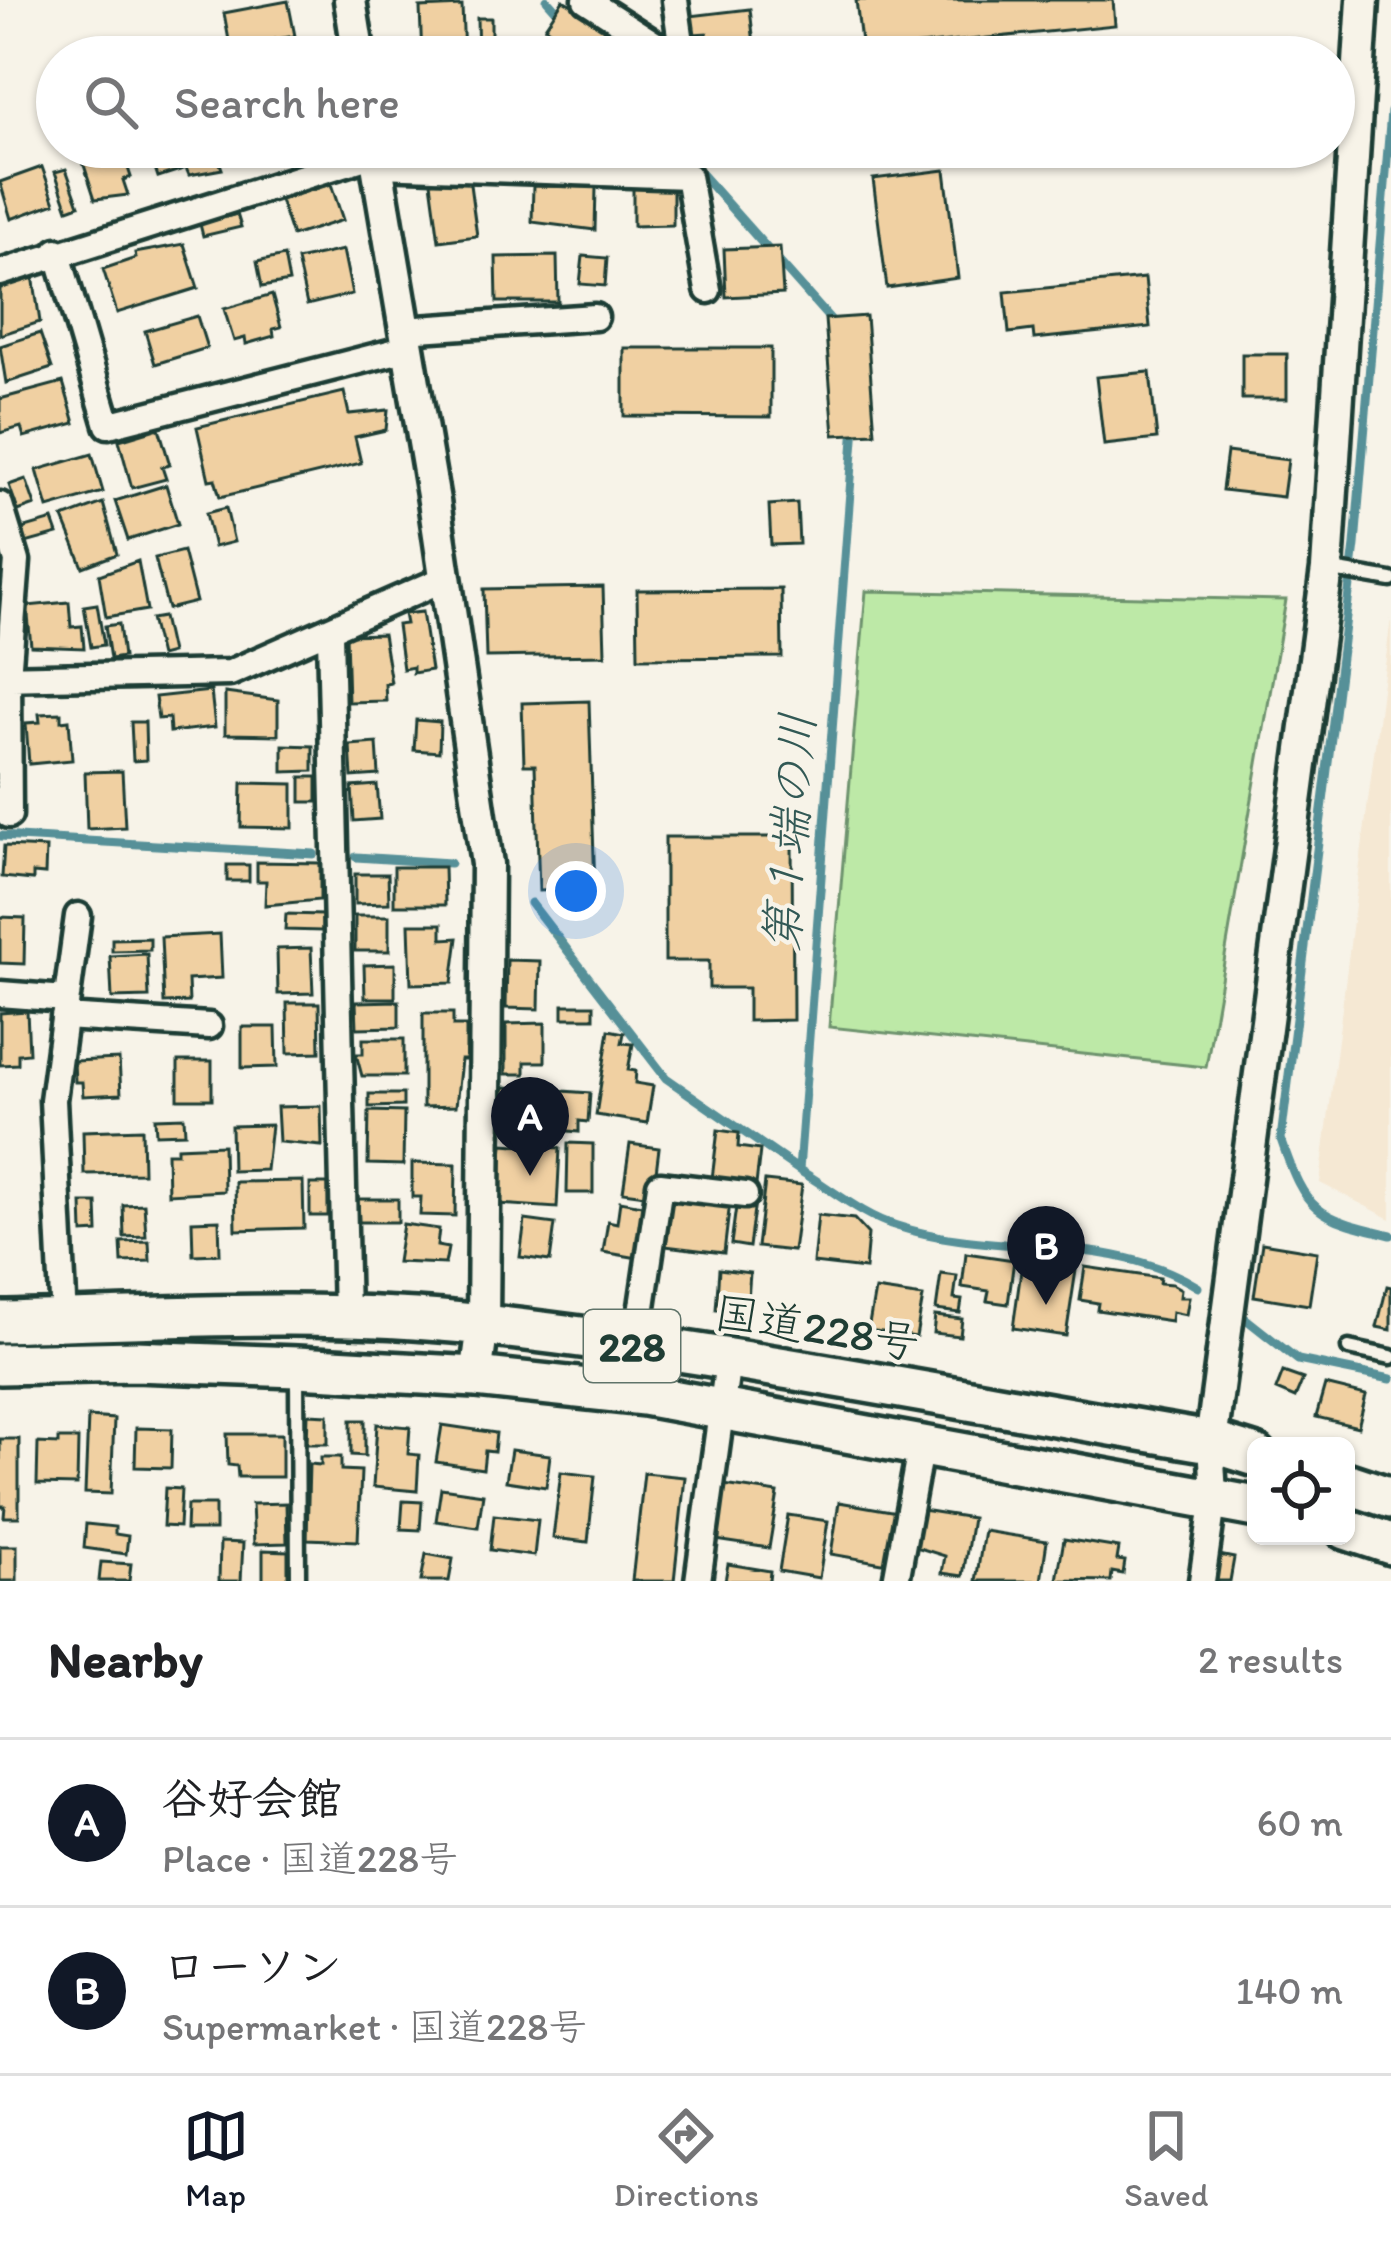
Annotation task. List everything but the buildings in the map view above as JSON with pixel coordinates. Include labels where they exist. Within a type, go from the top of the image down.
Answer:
[{"type":"highway","name":"国道228号","points":[[0,1322],[346,1316],[483,1325],[1211,1442],[1247,1453]]},
{"type":"highway","name":"228","points":[[0,1364],[135,1361],[476,1377],[721,1409],[1247,1505]]},
{"type":"highway","points":[[1355,1487],[1391,1498]]},
{"type":"highway","points":[[1355,1532],[1391,1544]]},
{"type":"street","points":[[350,0],[356,36]]},
{"type":"street","points":[[586,0],[645,36]]},
{"type":"street","points":[[675,0],[678,36]]},
{"type":"street","points":[[1355,126],[1363,0]]},
{"type":"street","points":[[0,273],[57,251],[333,168]]},
{"type":"street","points":[[378,168],[487,864],[483,1325],[476,1377]]},
{"type":"street","points":[[569,168],[688,176],[708,290]]},
{"type":"street","points":[[1202,1581],[1214,1496],[1211,1442],[1327,569],[1352,168]]},
{"type":"street","points":[[57,251],[107,425],[406,339],[595,317]]},
{"type":"street","points":[[0,506],[17,561],[4,678],[9,815]]},
{"type":"street","points":[[4,678],[230,673],[444,579]]},
{"type":"street","points":[[330,633],[346,1316]]},
{"type":"street","points":[[64,1320],[53,1100],[78,916]]},
{"type":"street","points":[[0,994],[66,1008],[209,1026]]},
{"type":"street","points":[[636,1347],[660,1185],[745,1195]]},
{"type":"street","points":[[698,1581],[728,1361]]},
{"type":"street","points":[[896,1581],[921,1444]]},
{"type":"lane","points":[[1327,569],[1391,580]]},
{"type":"lane","points":[[1348,1348],[1391,1357]]},
{"type":"lane","points":[[297,1367],[298,1581]]},
{"type":"shaded area","points":[[1391,618],[1391,1219],[1320,1183]]},
{"type":"green space","points":[[866,591],[1286,600],[1206,1067],[829,1027]]},
{"type":"waterway","name":"第１端の川","points":[[547,0],[563,18]]},
{"type":"waterway","points":[[1391,112],[1355,545],[1281,1139],[1298,1183],[1317,1208],[1346,1223],[1391,1235]]},
{"type":"waterway","name":"第１端の川","points":[[696,168],[837,327]]},
{"type":"waterway","name":"第１端の川","points":[[855,425],[799,1170],[859,1209],[897,1226],[934,1236],[1126,1258],[1198,1287]]},
{"type":"waterway","points":[[0,836],[314,854]]},
{"type":"waterway","points":[[356,857],[450,863]]},
{"type":"waterway","points":[[531,903],[666,1078],[799,1170]]},
{"type":"waterway","name":"第１端の川","points":[[1246,1319],[1298,1360],[1391,1379]]},
{"type":"place","name":"谷好会館","points":[[530,1176]]},
{"type":"place","name":"ローソン","points":[[1046,1305]]}]
